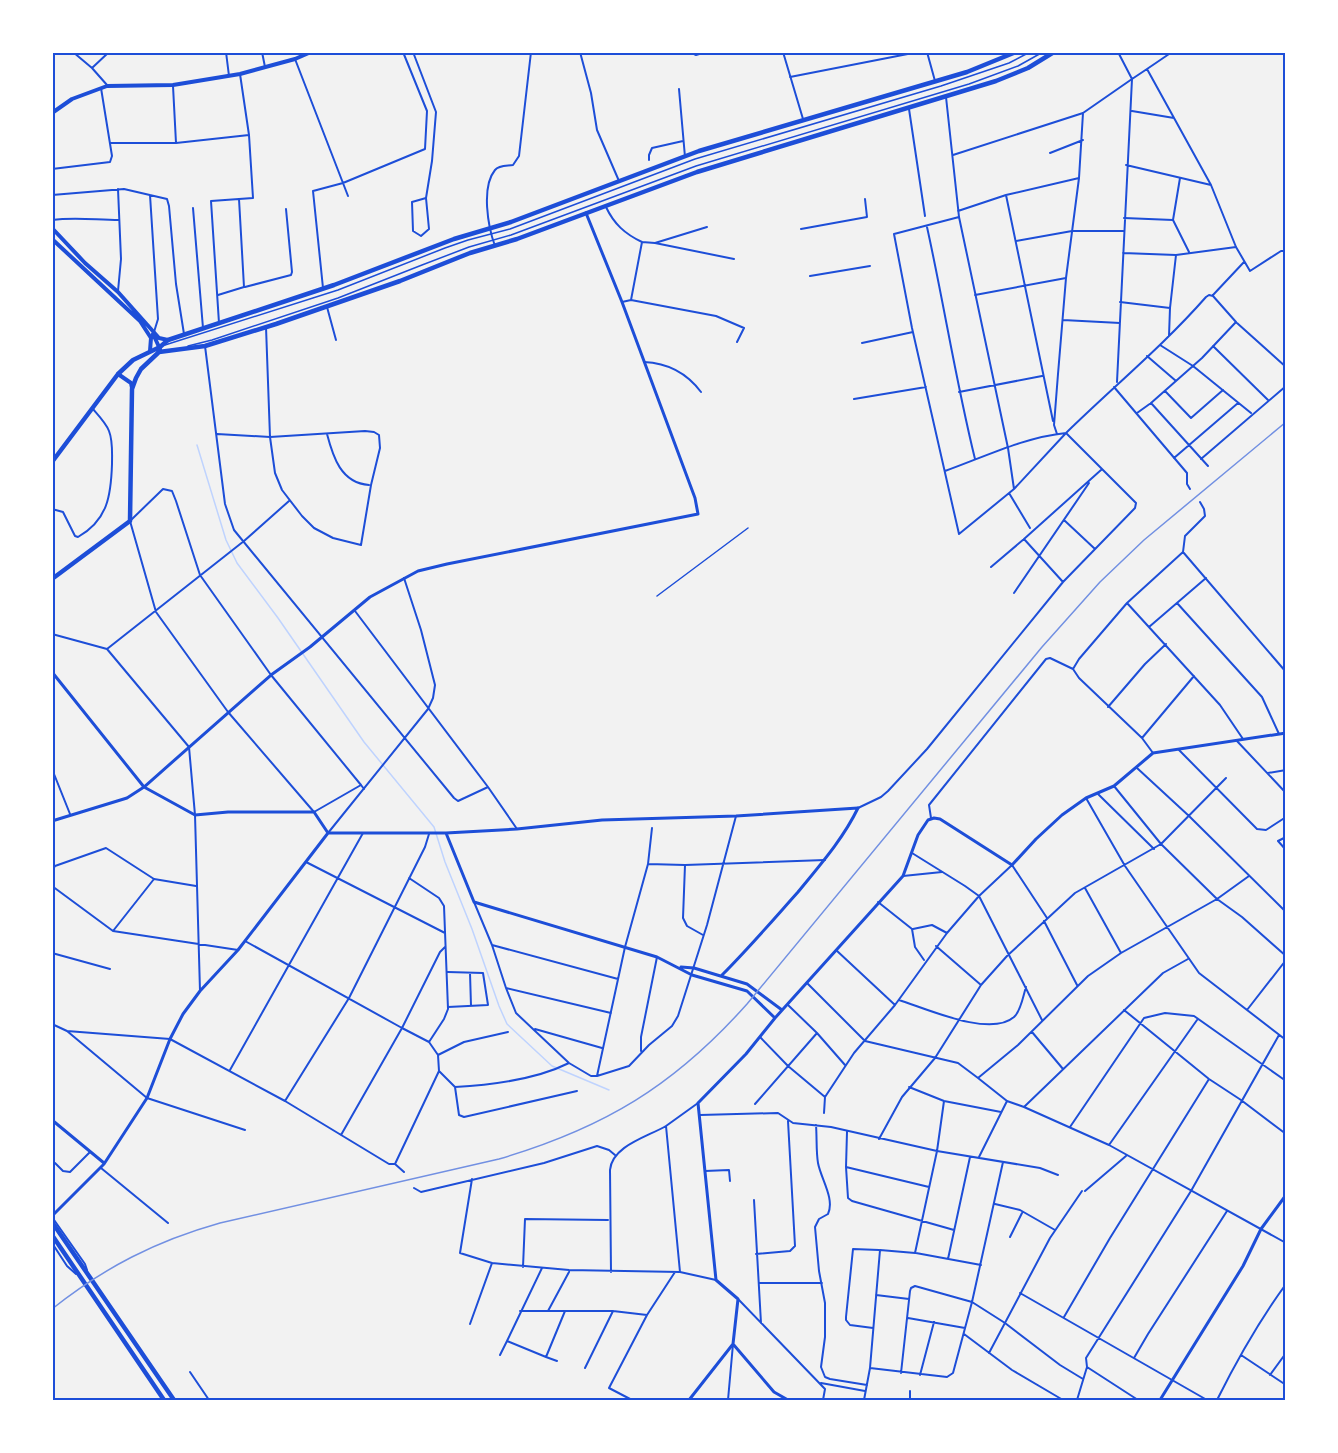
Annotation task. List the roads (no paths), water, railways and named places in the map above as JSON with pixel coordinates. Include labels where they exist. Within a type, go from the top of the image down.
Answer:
[{"type":"main road","points":[[52,113],[72,99],[107,86],[173,85],[229,76],[265,68],[311,52]]},
{"type":"main road","points":[[52,239],[148,329],[162,340],[168,340],[324,289],[459,237],[490,232],[685,157],[988,64],[1016,52]]},
{"type":"main road","points":[[52,462],[118,374],[133,360],[150,351],[205,346],[327,307],[494,243],[697,172],[1012,75],[1035,65],[1054,52]]},
{"type":"main road","points":[[52,228],[84,262],[118,292],[148,329],[160,349]]},
{"type":"main road","points":[[148,329],[151,338],[150,351]]},
{"type":"main road","points":[[132,389],[141,369],[168,340]]},
{"type":"main road","points":[[52,579],[130,521],[132,389],[131,383],[118,374]]},
{"type":"main road","points":[[52,1222],[174,1401]]},
{"type":"main road","points":[[52,1235],[164,1401]]},
{"type":"street","points":[[73,52],[93,68],[107,86]]},
{"type":"street","points":[[93,68],[109,52]]},
{"type":"street","points":[[226,52],[229,76]]},
{"type":"street","points":[[262,52],[265,68]]},
{"type":"street","points":[[324,289],[313,191],[343,183],[425,149],[427,111],[403,52]]},
{"type":"street","points":[[413,52],[436,112],[426,198],[429,229],[421,236],[413,231],[412,202],[426,198]]},
{"type":"street","points":[[494,243],[490,232],[488,195],[494,171],[501,166],[513,165],[517,161],[521,147],[531,52]]},
{"type":"street","points":[[580,52],[591,93],[597,130],[620,181]]},
{"type":"street","points":[[690,52],[696,55],[706,52]]},
{"type":"street","points":[[783,52],[803,121]]},
{"type":"street","points":[[790,77],[918,52]]},
{"type":"street","points":[[927,52],[934,81]]},
{"type":"street","points":[[1117,384],[1126,165],[1132,111],[1132,79],[1118,52]]},
{"type":"street","points":[[953,155],[1083,113],[1172,52]]},
{"type":"street","points":[[295,59],[348,196]]},
{"type":"street","points":[[1147,69],[1211,185],[1236,247],[1250,271],[1281,251],[1286,251]]},
{"type":"street","points":[[219,323],[211,201],[253,198],[249,135],[240,74]]},
{"type":"street","points":[[173,85],[176,143]]},
{"type":"street","points":[[52,169],[108,163],[112,159],[101,88]]},
{"type":"street","points":[[679,89],[685,157]]},
{"type":"street","points":[[946,97],[959,217],[1008,448],[1014,489]]},
{"type":"street","points":[[909,108],[925,216]]},
{"type":"street","points":[[1132,111],[1174,118]]},
{"type":"street","points":[[1054,425],[1066,278],[1080,178],[1083,113]]},
{"type":"street","points":[[110,143],[176,143],[249,135]]},
{"type":"street","points":[[1050,153],[1083,140]]},
{"type":"street","points":[[650,160],[649,155],[652,148],[683,141]]},
{"type":"street","points":[[1126,165],[1211,185]]},
{"type":"street","points":[[958,211],[1006,195],[1080,178]]},
{"type":"street","points":[[1180,178],[1173,220],[1190,254]]},
{"type":"street","points":[[118,189],[121,259],[118,292]]},
{"type":"street","points":[[52,195],[118,189],[164,198],[169,202],[176,284],[184,335]]},
{"type":"street","points":[[150,195],[158,320],[154,332]]},
{"type":"street","points":[[1006,195],[1057,434]]},
{"type":"street","points":[[239,199],[244,287]]},
{"type":"street","points":[[801,230],[867,218],[865,199]]},
{"type":"street","points":[[604,205],[621,229],[630,237],[642,242],[734,259]]},
{"type":"street","points":[[193,208],[203,328]]},
{"type":"street","points":[[218,294],[291,275],[286,209]]},
{"type":"street","points":[[52,821],[127,798],[144,787],[271,675],[323,637],[370,597],[404,578],[447,564],[698,514],[695,498],[622,302],[585,213]]},
{"type":"street","points":[[52,220],[70,217],[93,221],[119,220]]},
{"type":"street","points":[[959,217],[894,234],[913,332],[959,534],[1014,489],[1066,433],[1113,387],[1169,338],[1209,294],[1286,367]]},
{"type":"street","points":[[1124,218],[1173,220]]},
{"type":"street","points":[[655,243],[707,227]]},
{"type":"street","points":[[927,227],[946,315],[959,392],[975,460]]},
{"type":"street","points":[[1016,242],[1072,231],[1124,231]]},
{"type":"street","points":[[631,300],[642,242]]},
{"type":"street","points":[[1123,254],[1176,255],[1236,247]]},
{"type":"street","points":[[1169,338],[1176,255]]},
{"type":"street","points":[[1213,296],[1244,262]]},
{"type":"street","points":[[810,276],[870,266]]},
{"type":"street","points":[[974,296],[1066,278]]},
{"type":"street","points":[[622,302],[631,300],[726,319],[744,328],[737,342]]},
{"type":"street","points":[[1120,302],[1170,308]]},
{"type":"street","points":[[327,307],[336,340]]},
{"type":"street","points":[[1063,320],[1120,323]]},
{"type":"street","points":[[1136,414],[1193,366],[1236,322]]},
{"type":"street","points":[[217,434],[270,437],[365,431],[379,435],[380,448],[361,545],[333,538],[314,528],[289,501],[275,473],[270,437],[266,327]]},
{"type":"street","points":[[862,343],[913,332]]},
{"type":"street","points":[[1160,345],[1193,366],[1251,413]]},
{"type":"street","points":[[205,346],[225,504],[234,530],[454,798],[458,801],[488,788]]},
{"type":"street","points":[[1213,346],[1268,400]]},
{"type":"street","points":[[1147,356],[1176,381]]},
{"type":"street","points":[[644,362],[659,362],[673,367],[689,378],[701,392]]},
{"type":"street","points":[[959,392],[1043,376]]},
{"type":"street","points":[[1201,459],[1251,413],[1286,386]]},
{"type":"street","points":[[854,399],[926,387]]},
{"type":"street","points":[[1113,387],[1187,473],[1190,489]]},
{"type":"street","points":[[1165,391],[1192,418],[1223,390]]},
{"type":"street","points":[[1151,403],[1208,466]]},
{"type":"street","points":[[1174,458],[1238,403]]},
{"type":"street","points":[[52,509],[63,512],[75,536],[78,537],[95,525],[109,498],[111,439],[108,428],[92,408]]},
{"type":"street","points":[[945,471],[1008,448],[1066,433]]},
{"type":"street","points":[[328,833],[430,834],[517,829],[602,820],[736,816],[858,808],[888,791],[927,748],[1063,582],[1134,508],[1136,503],[1066,433]]},
{"type":"street","points":[[327,434],[333,458],[342,471],[357,482],[371,485]]},
{"type":"street","points":[[991,567],[1101,469]]},
{"type":"street","points":[[1014,593],[1092,478]]},
{"type":"street","points":[[328,833],[314,812],[228,712],[156,612],[130,521],[164,489],[171,491],[200,575],[271,675],[364,789]]},
{"type":"street","points":[[1009,493],[1030,528]]},
{"type":"street","points":[[107,649],[244,541],[289,501]]},
{"type":"street","points":[[1073,669],[1079,658],[1127,603],[1183,552],[1185,536],[1206,515],[1200,502]]},
{"type":"street","points":[[1064,520],[1095,550]]},
{"type":"street","points":[[1024,539],[1063,582]]},
{"type":"street","points":[[1183,552],[1286,672]]},
{"type":"street","points":[[1149,627],[1206,577]]},
{"type":"street","points":[[87,1272],[85,1264],[52,1216],[104,1164],[147,1098],[170,1039],[183,1014],[200,991],[238,950],[328,833],[429,709],[435,685],[421,630],[404,578]]},
{"type":"street","points":[[1127,603],[1220,705],[1243,739]]},
{"type":"street","points":[[1177,603],[1262,697],[1279,734]]},
{"type":"street","points":[[355,611],[517,829]]},
{"type":"street","points":[[52,634],[107,649],[189,747],[195,815],[200,991]]},
{"type":"street","points":[[1108,707],[1145,664],[1166,644]]},
{"type":"street","points":[[931,818],[930,805],[1046,659],[1050,658],[1073,669],[1079,678],[1142,738],[1153,753]]},
{"type":"street","points":[[52,672],[144,787],[195,815],[228,812],[314,812],[361,785]]},
{"type":"street","points":[[1142,738],[1194,676]]},
{"type":"street","points":[[824,1113],[825,1097],[845,1065],[895,1005],[936,946],[978,896],[1036,839],[1086,798],[1114,786],[1153,753],[1286,733]]},
{"type":"street","points":[[1236,740],[1286,793]]},
{"type":"street","points":[[1178,749],[1260,831],[1266,830],[1286,817]]},
{"type":"street","points":[[1136,767],[1286,912]]},
{"type":"street","points":[[52,769],[70,816]]},
{"type":"street","points":[[1268,773],[1286,770]]},
{"type":"street","points":[[879,1139],[897,1105],[935,1058],[981,985],[1008,956],[1075,894],[1161,844],[1226,778]]},
{"type":"street","points":[[1114,786],[1161,844],[1218,899],[1242,917],[1286,958],[1247,1010]]},
{"type":"street","points":[[1098,794],[1154,849]]},
{"type":"street","points":[[1086,798],[1125,866],[1199,973],[1286,1040]]},
{"type":"street","points":[[722,975],[825,860],[847,829],[858,808]]},
{"type":"street","points":[[444,833],[492,945],[516,1013],[569,1063],[585,1073],[597,1076],[626,1068],[675,1021],[692,975],[725,863],[736,816]]},
{"type":"street","points":[[611,1272],[610,1170],[612,1159],[615,1155],[666,1126],[698,1103],[746,1054],[782,1010],[903,876],[918,835],[924,824],[931,818],[940,819],[1012,865],[1046,919],[1078,986]]},
{"type":"street","points":[[597,1076],[625,947],[648,864],[652,828]]},
{"type":"street","points":[[230,1070],[363,833]]},
{"type":"street","points":[[285,1101],[349,999],[430,834]]},
{"type":"street","points":[[1286,837],[1278,841],[1286,850]]},
{"type":"street","points":[[52,871],[55,866],[106,848],[154,879],[196,886]]},
{"type":"street","points":[[912,853],[978,896],[1042,1020]]},
{"type":"street","points":[[648,864],[685,865],[825,860]]},
{"type":"street","points":[[306,862],[445,933]]},
{"type":"street","points":[[685,865],[683,918],[687,926],[703,935]]},
{"type":"street","points":[[903,876],[942,872]]},
{"type":"street","points":[[978,1078],[1031,1032],[1078,986],[1121,953],[1218,899],[1249,875]]},
{"type":"street","points":[[409,878],[442,901],[448,1007],[444,1019],[429,1042]]},
{"type":"street","points":[[113,931],[154,879]]},
{"type":"street","points":[[52,886],[113,931],[238,950]]},
{"type":"street","points":[[1085,888],[1121,953]]},
{"type":"street","points":[[474,902],[657,957],[692,975],[747,991],[775,1018]]},
{"type":"street","points":[[878,902],[912,929],[915,947],[925,961]]},
{"type":"street","points":[[912,929],[933,925],[947,933]]},
{"type":"street","points":[[245,941],[429,1042],[438,1055],[439,1071],[395,1164]]},
{"type":"street","points":[[492,945],[618,979]]},
{"type":"street","points":[[936,946],[981,985]]},
{"type":"street","points":[[340,1135],[402,1028],[440,952],[445,947]]},
{"type":"street","points":[[836,950],[895,1005]]},
{"type":"street","points":[[52,953],[110,969]]},
{"type":"street","points":[[641,1053],[641,1037],[657,957]]},
{"type":"street","points":[[1024,1107],[1163,973],[1189,958]]},
{"type":"street","points":[[679,967],[722,975],[751,986],[782,1010]]},
{"type":"street","points":[[447,972],[483,973],[488,1005],[448,1007]]},
{"type":"street","points":[[470,973],[471,1006]]},
{"type":"street","points":[[807,983],[865,1041],[958,1063],[1007,1101],[1109,1145],[1286,1243]]},
{"type":"street","points":[[898,1000],[958,1019],[990,1025],[1009,1020],[1016,1015],[1026,987]]},
{"type":"street","points":[[506,988],[611,1013]]},
{"type":"street","points":[[788,1005],[845,1065]]},
{"type":"street","points":[[1124,1009],[1209,1079],[1286,1134]]},
{"type":"street","points":[[1070,1128],[1144,1018],[1166,1013],[1198,1018],[1286,1081]]},
{"type":"street","points":[[1109,1145],[1198,1018]]},
{"type":"street","points":[[52,1024],[66,1031],[147,1098],[245,1130]]},
{"type":"street","points":[[532,1028],[603,1048]]},
{"type":"street","points":[[66,1031],[170,1039],[285,1101],[389,1164],[395,1164],[404,1172]]},
{"type":"street","points":[[438,1055],[464,1042],[508,1032]]},
{"type":"street","points":[[1031,1032],[1063,1069]]},
{"type":"street","points":[[755,1104],[817,1033]]},
{"type":"street","points":[[1077,1401],[1087,1367],[1086,1358],[1191,1191],[1279,1035]]},
{"type":"street","points":[[760,1037],[788,1066],[825,1097]]},
{"type":"street","points":[[455,1087],[480,1086],[552,1072],[569,1063]]},
{"type":"street","points":[[439,1071],[455,1087],[459,1115],[464,1117],[577,1091]]},
{"type":"street","points":[[1064,1317],[1110,1238],[1209,1079]]},
{"type":"street","points":[[909,1088],[944,1101],[1001,1112]]},
{"type":"street","points":[[915,1253],[937,1151],[944,1101]]},
{"type":"street","points":[[979,1158],[1007,1101]]},
{"type":"street","points":[[698,1103],[716,1280]]},
{"type":"street","points":[[700,1115],[778,1113],[788,1121],[937,1151],[1040,1168],[1058,1176]]},
{"type":"street","points":[[52,1120],[104,1164]]},
{"type":"street","points":[[756,1254],[790,1251],[795,1246],[788,1121]]},
{"type":"street","points":[[816,1125],[819,1165],[826,1184],[830,1207],[828,1214],[814,1227],[825,1303],[822,1373],[830,1379],[867,1385]]},
{"type":"street","points":[[666,1126],[680,1272]]},
{"type":"street","points":[[847,1132],[846,1193],[848,1198],[954,1230]]},
{"type":"street","points":[[414,1188],[421,1192],[544,1163],[597,1146],[615,1155]]},
{"type":"street","points":[[55,1162],[63,1171],[70,1172],[90,1152]]},
{"type":"street","points":[[989,1353],[1055,1230],[1083,1191],[1127,1155]]},
{"type":"street","points":[[948,1259],[970,1156]]},
{"type":"street","points":[[870,1368],[920,1375],[951,1376],[981,1265],[1003,1162]]},
{"type":"street","points":[[846,1167],[929,1187]]},
{"type":"street","points":[[101,1168],[168,1223]]},
{"type":"street","points":[[705,1171],[729,1170],[730,1181]]},
{"type":"street","points":[[472,1179],[460,1253],[492,1263],[524,1267],[611,1272],[680,1272],[716,1280],[738,1299],[825,1389],[823,1401]]},
{"type":"street","points":[[1160,1401],[1243,1266],[1262,1229],[1286,1195]]},
{"type":"street","points":[[754,1200],[761,1323]]},
{"type":"street","points":[[995,1204],[1022,1211],[1055,1230]]},
{"type":"street","points":[[1010,1237],[1022,1211]]},
{"type":"street","points":[[1134,1359],[1227,1211]]},
{"type":"street","points":[[524,1267],[525,1219],[610,1220]]},
{"type":"street","points":[[52,1244],[67,1266],[79,1275]]},
{"type":"street","points":[[873,1328],[850,1325],[846,1320],[853,1249],[915,1253],[981,1265]]},
{"type":"street","points":[[864,1401],[870,1368],[880,1250]]},
{"type":"street","points":[[470,1324],[492,1263]]},
{"type":"street","points":[[500,1355],[542,1268]]},
{"type":"street","points":[[548,1311],[569,1270]]},
{"type":"street","points":[[632,1400],[609,1388],[647,1315],[675,1272]]},
{"type":"street","points":[[760,1283],[822,1283]]},
{"type":"street","points":[[1217,1401],[1240,1354],[1266,1311],[1286,1284]]},
{"type":"street","points":[[901,1372],[909,1299],[911,1288],[915,1286],[972,1302],[1083,1379]]},
{"type":"street","points":[[1020,1293],[1173,1379],[1207,1401]]},
{"type":"street","points":[[876,1296],[909,1299]]},
{"type":"street","points":[[728,1401],[738,1299]]},
{"type":"street","points":[[520,1311],[613,1311],[647,1315]]},
{"type":"street","points":[[546,1357],[565,1311]]},
{"type":"street","points":[[585,1368],[613,1311]]},
{"type":"street","points":[[908,1318],[965,1328]]},
{"type":"street","points":[[920,1375],[934,1322]]},
{"type":"street","points":[[964,1334],[1012,1370],[1063,1401]]},
{"type":"street","points":[[507,1341],[557,1360]]},
{"type":"street","points":[[689,1401],[733,1344]]},
{"type":"street","points":[[733,1344],[774,1392],[788,1401]]},
{"type":"street","points":[[1270,1375],[1286,1353]]},
{"type":"street","points":[[1240,1354],[1286,1385]]},
{"type":"street","points":[[1087,1367],[1138,1401]]},
{"type":"street","points":[[190,1372],[209,1401]]},
{"type":"street","points":[[818,1382],[866,1391]]},
{"type":"street","points":[[910,1391],[910,1401]]},
{"type":"lane","points":[[160,349],[316,298],[468,240],[695,159],[941,86],[1009,63],[1030,52]]},
{"type":"lane","points":[[160,349],[212,340],[338,298],[422,264],[494,243],[696,166],[978,81],[1018,66],[1042,52]]},
{"type":"lane","points":[[657,596],[748,528]]},
{"type":"waterway","points":[[197,445],[226,540],[237,563],[364,742],[434,827],[445,862],[507,1024],[552,1066],[609,1090]]},
{"type":"railway","points":[[52,1309],[112,1268],[174,1238],[220,1223],[499,1159],[537,1147],[604,1118],[635,1101],[664,1081],[720,1033],[747,1004],[1042,647],[1100,582],[1144,540],[1286,422]]}]
